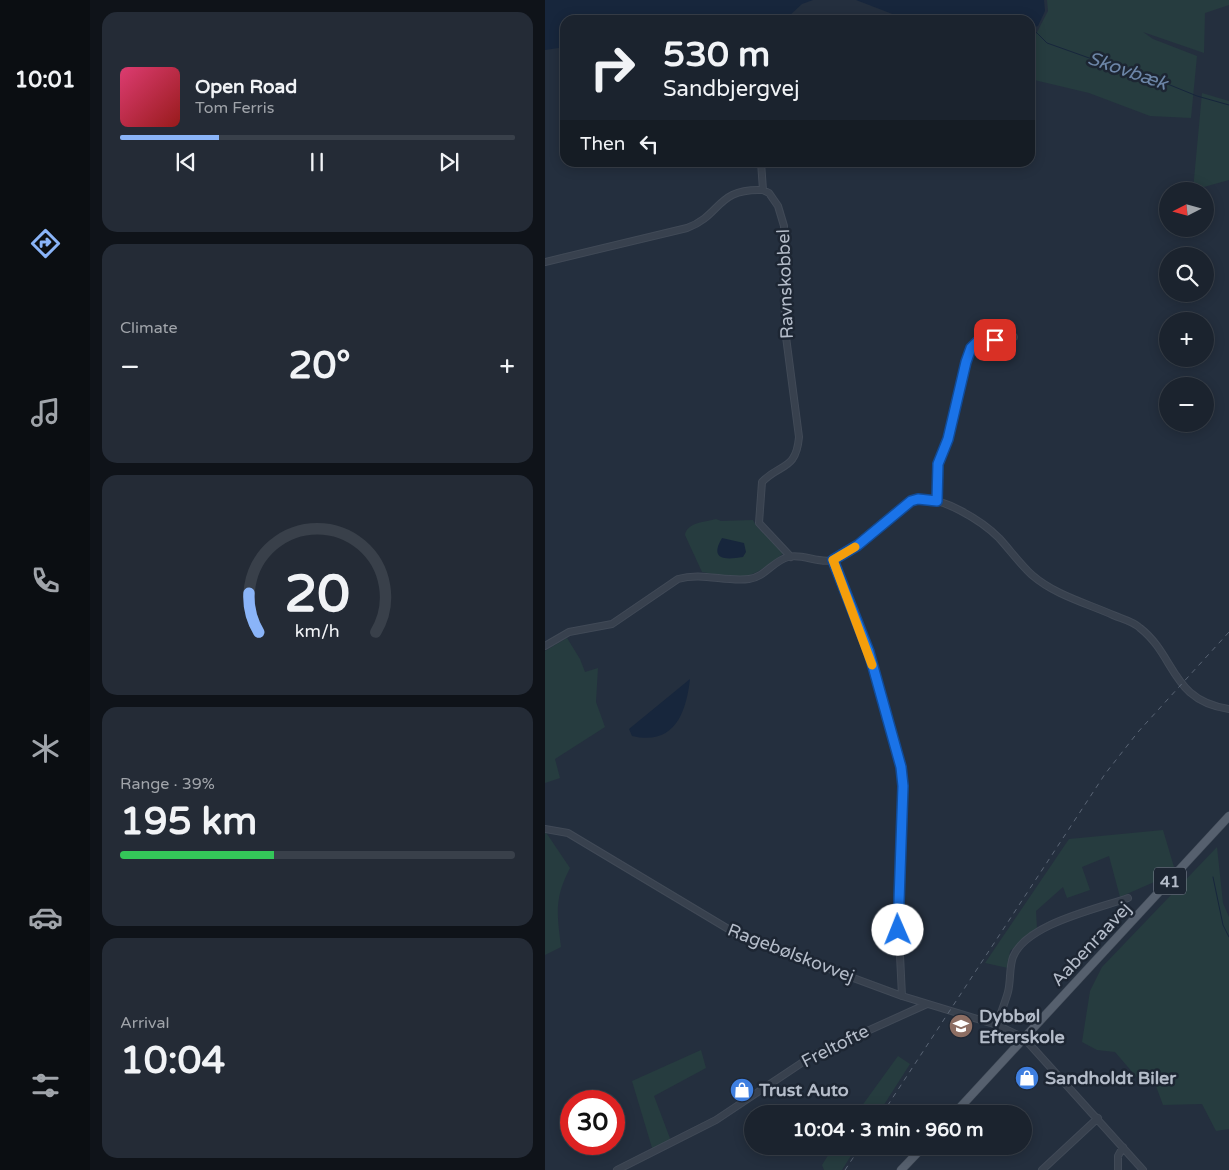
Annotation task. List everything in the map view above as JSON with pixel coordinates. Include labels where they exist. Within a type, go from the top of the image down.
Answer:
[{"type":"main road","name":"Aabenraavej","points":[[963,1105],[1026,1039],[1229,816]]},
{"type":"main road","points":[[901,1170],[915,1155]]},
{"type":"street","points":[[545,262],[687,228],[706,218],[731,194],[763,190],[761,167]]},
{"type":"street","name":"Ravnskobbel","points":[[763,190],[769,193],[778,206],[784,226],[785,330],[799,437],[796,454],[791,462],[762,482],[758,516],[759,524],[791,557]]},
{"type":"street","points":[[937,501],[938,464],[948,439],[971,348],[977,342],[1014,337]]},
{"type":"street","points":[[545,646],[569,632],[612,624],[677,579],[690,576],[750,579],[791,557],[833,560],[858,545],[911,501],[918,499],[937,501],[961,511],[987,527],[1031,574],[1054,590],[1139,627],[1157,647],[1182,685],[1202,700],[1229,709]]},
{"type":"street","points":[[833,560],[869,652],[901,767],[903,786],[897,914],[901,996]]},
{"type":"street","name":"Ragebølskovvej","points":[[545,829],[568,833],[740,936],[901,996],[997,1025],[1026,1039]]},
{"type":"street","points":[[997,1025],[1008,991],[1014,956],[1019,947],[1040,930],[1128,898]]},
{"type":"street","name":"Freltofte","points":[[617,1170],[716,1120],[811,1056],[927,1004]]},
{"type":"street","points":[[1026,1039],[1143,1170]]},
{"type":"street","points":[[1041,1170],[1098,1118]]},
{"type":"street","points":[[1118,1170],[1118,1156],[1123,1147]]},
{"type":"green space","points":[[1047,0],[1229,0],[1229,5],[1205,13],[1204,53],[1143,32],[1153,39],[1197,56],[1191,118],[1150,116],[1089,93],[1035,80],[1035,36],[1048,11]]},
{"type":"green space","points":[[1202,93],[1229,101],[1229,180],[1214,184],[1214,182],[1194,182]]},
{"type":"green space","points":[[716,519],[721,521],[753,520],[757,527],[784,553],[762,569],[746,576],[738,577],[702,572],[685,535],[686,531],[693,525]]},
{"type":"green space","points":[[567,638],[580,659],[585,672],[598,668],[596,702],[605,727],[555,759],[560,778],[545,783],[545,651]]},
{"type":"green space","points":[[1163,830],[1174,867],[1161,879],[1120,897],[1109,856],[1082,867],[1090,890],[1067,898],[1063,887],[1036,911],[1037,929],[1010,951],[1008,968],[985,963],[1069,839]]},
{"type":"green space","points":[[545,831],[570,868],[561,889],[558,906],[561,947],[545,955]]},
{"type":"green space","points":[[1217,847],[1223,903],[1229,917],[1229,1129],[1216,1131],[1202,1104],[1163,1105],[1153,1078],[1139,1080],[1115,1052],[1097,1050],[1082,1042],[1090,991],[1102,967]]},
{"type":"green space","points":[[701,1050],[706,1068],[654,1096],[671,1141],[653,1151],[632,1081]]},
{"type":"green space","points":[[898,1056],[910,1064],[884,1105],[863,1105]]},
{"type":"green space","points":[[828,1155],[851,1155],[842,1170],[824,1170],[822,1165]]},
{"type":"water","points":[[545,0],[813,0],[802,4],[790,15],[560,15],[560,48],[545,50]]},
{"type":"water","points":[[856,0],[1044,0],[1045,11],[1038,26],[1035,27],[1035,15],[895,15]]},
{"type":"water","points":[[722,538],[744,543],[746,552],[743,557],[721,557],[717,551]]},
{"type":"water","points":[[690,679],[681,715],[668,732],[646,738],[632,736],[629,729]]},
{"type":"waterway","name":"Skovbæk","points":[[1035,31],[1047,43],[1143,74],[1197,96],[1229,105]]},
{"type":"waterway","points":[[1213,877],[1223,925],[1229,937]]},
{"type":"railway","points":[[888,1105],[1105,774],[1138,732],[1229,632]]},
{"type":"railway","points":[[845,1170],[855,1155]]},
{"type":"slow traffic","points":[[855,547],[833,560],[869,652],[872,665]]},
{"type":"place","name":"Dybbøl Efterskole","points":[[961,1026]]},
{"type":"place","name":"Sandholdt Biler","points":[[1027,1078]]},
{"type":"place","name":"Trust Auto","points":[[742,1090]]},
{"type":"route","points":[[898,930],[897,914],[903,786],[901,767],[869,652],[833,560],[858,545],[911,501],[918,499],[937,501],[938,464],[948,439],[957,397],[971,348],[977,342],[995,340]]}]
